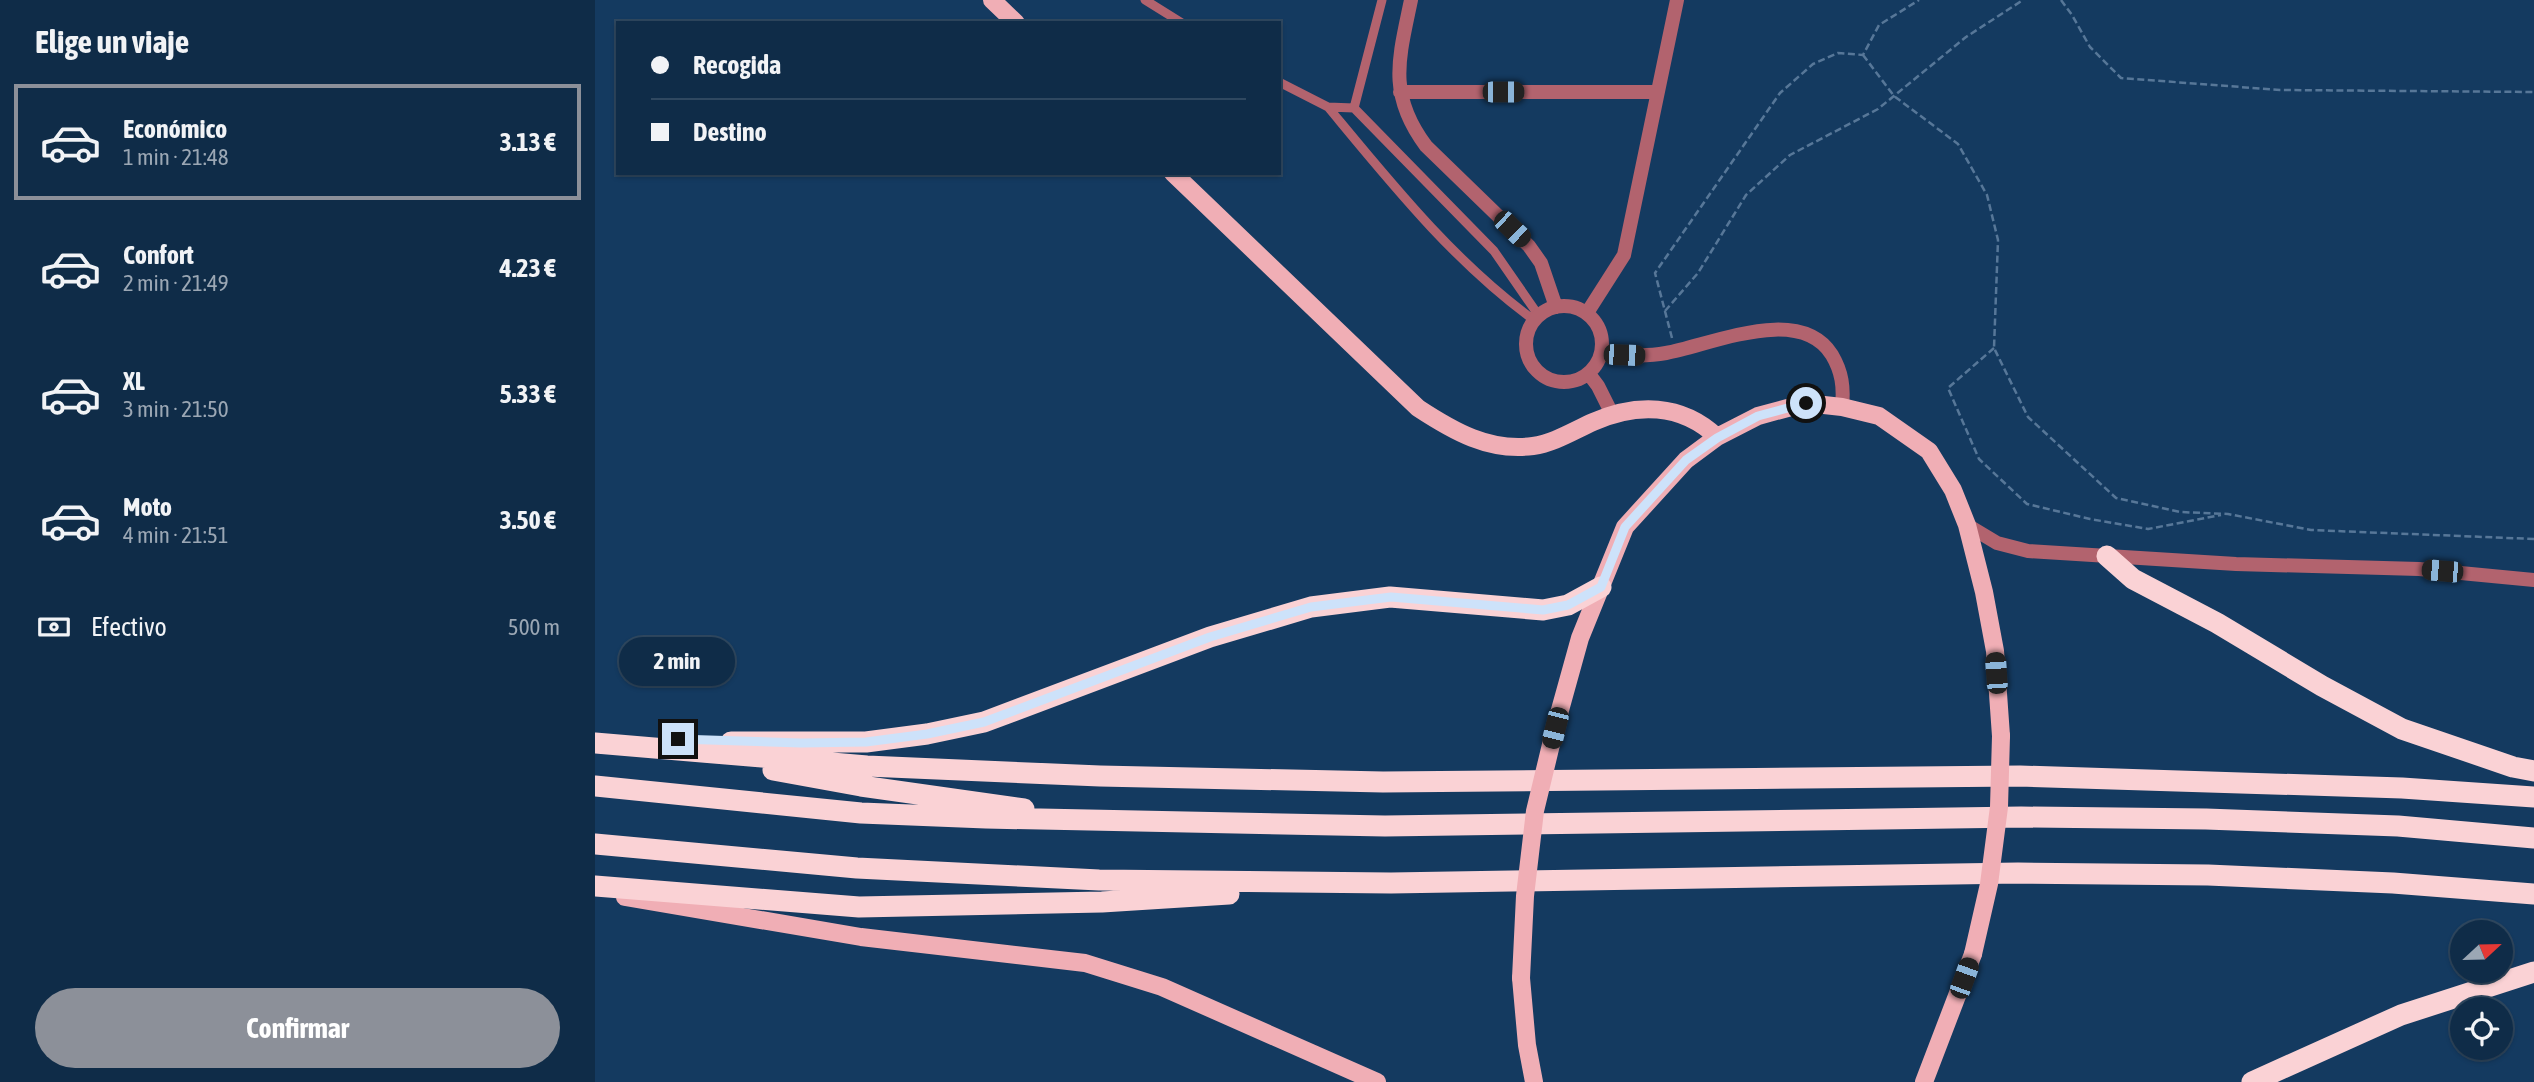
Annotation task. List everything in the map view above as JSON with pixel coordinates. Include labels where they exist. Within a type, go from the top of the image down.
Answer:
[{"type":"highway","points":[[2107,556],[2133,579],[2217,623],[2322,686],[2402,729],[2513,768],[2534,771]]},
{"type":"highway","points":[[595,731],[706,741],[801,743],[866,742],[927,734],[984,722],[1210,637],[1311,607],[1391,597],[1543,610],[1568,605],[1601,587]]},
{"type":"highway","points":[[595,743],[867,766],[1100,776],[1383,782],[2020,776],[2402,788],[2534,797]]},
{"type":"highway","points":[[648,748],[861,786],[987,802],[1099,821]]},
{"type":"highway","points":[[595,786],[861,813],[1099,821],[1385,825],[2021,817],[2192,818],[2399,826],[2534,838]]},
{"type":"highway","points":[[595,844],[857,868],[1099,880],[1391,883],[2031,873],[2340,880],[2534,894]]},
{"type":"highway","points":[[595,886],[873,906],[1102,902],[1391,883]]},
{"type":"highway","points":[[2252,1082],[2401,1015],[2534,972]]},
{"type":"main road","points":[[992,0],[1014,21]]},
{"type":"main road","points":[[1175,175],[1418,408],[1452,430],[1484,443],[1509,447],[1533,446],[1556,440],[1612,414],[1647,409],[1683,414],[1704,425],[1717,438]]},
{"type":"main road","points":[[1534,1082],[1527,1045],[1521,978],[1525,896],[1535,811],[1580,638],[1625,527],[1686,460],[1717,438],[1758,416],[1806,403],[1842,407],[1879,416],[1929,451],[1953,490],[1967,525],[1995,651],[2001,736],[1999,807],[1989,884],[1973,954],[1924,1082]]},
{"type":"main road","points":[[595,892],[860,937],[1085,963],[1162,987],[1377,1082]]},
{"type":"street","points":[[1411,0],[1398,69],[1400,92],[1416,132],[1426,146],[1529,246],[1541,263],[1556,307]]},
{"type":"street","points":[[1587,313],[1624,255],[1677,0]]},
{"type":"street","points":[[1400,92],[1658,92]]},
{"type":"street","points":[[1556,307],[1577,308],[1587,313],[1601,331],[1602,354],[1597,365],[1589,374],[1566,383],[1542,376],[1533,367],[1526,344],[1528,331],[1537,318],[1556,307]]},
{"type":"street","points":[[1602,354],[1646,355],[1772,329],[1792,329],[1815,337],[1831,354],[1840,370],[1844,389],[1842,407]]},
{"type":"street","points":[[1589,374],[1607,400],[1612,414]]},
{"type":"street","points":[[1967,525],[1997,543],[2028,551],[2235,564],[2419,569],[2534,580]]},
{"type":"lane","points":[[1145,0],[1179,21]]},
{"type":"lane","points":[[1354,108],[1382,0]]},
{"type":"lane","points":[[1281,83],[1328,107],[1414,209],[1505,300],[1537,318]]},
{"type":"lane","points":[[1328,107],[1354,108],[1494,251],[1537,318]]},
{"type":"path","points":[[1863,55],[1879,25],[1919,0]]},
{"type":"path","points":[[1665,311],[1698,273],[1746,195],[1790,155],[1878,109],[1966,37],[2023,0]]},
{"type":"path","points":[[2061,0],[2090,47],[2120,78],[2280,90],[2534,92]]},
{"type":"path","points":[[1675,351],[1655,273],[1780,93],[1813,64],[1826,58],[1838,53],[1863,55],[1894,96],[1958,144],[1987,195],[1998,240],[1994,348],[2028,417],[2116,498],[2180,512],[2228,514],[2311,530],[2534,539]]},
{"type":"path","points":[[1994,348],[1948,388],[1979,459],[2027,504],[2090,520],[2148,529],[2228,514]]},
{"type":"route","points":[[678,739],[866,742],[927,734],[984,722],[1210,637],[1311,607],[1391,597],[1543,610],[1568,605],[1601,587],[1625,527],[1686,460],[1717,438],[1758,416],[1806,403]]}]
